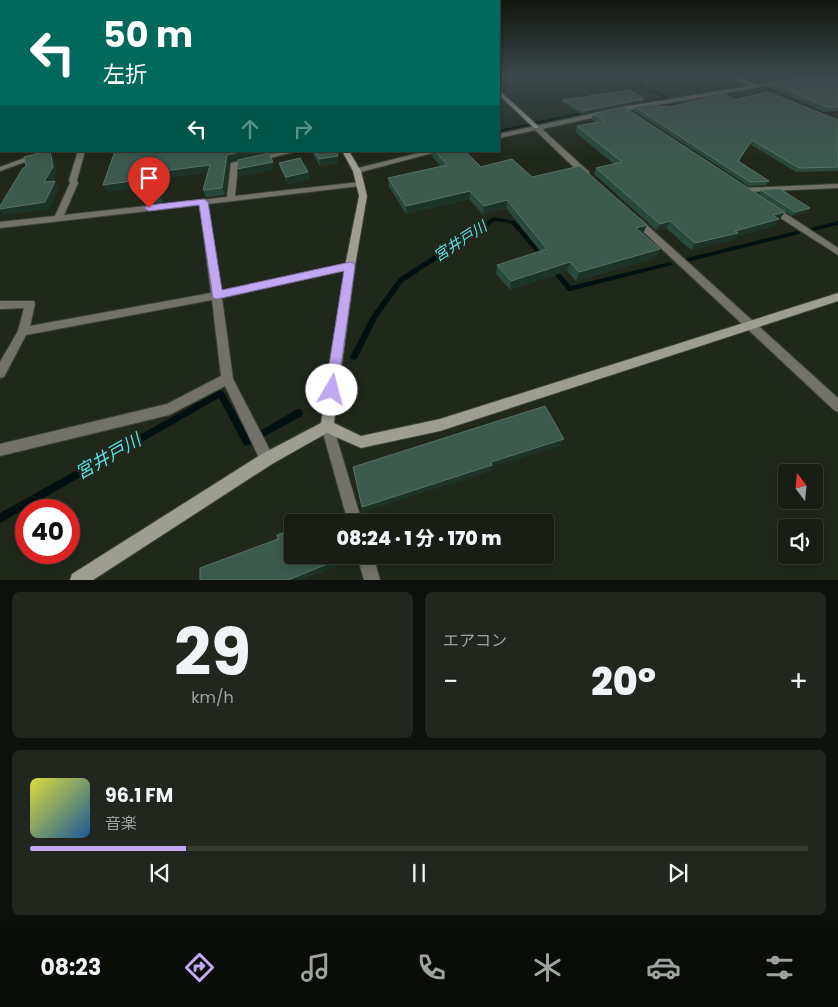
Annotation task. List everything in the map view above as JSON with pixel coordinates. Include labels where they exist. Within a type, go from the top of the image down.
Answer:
[{"type":"street","points":[[511,103],[596,183]]},
{"type":"street","points":[[500,136],[534,125],[654,103]]},
{"type":"street","points":[[623,108],[631,114]]},
{"type":"street","points":[[0,169],[49,152]]},
{"type":"street","points":[[58,218],[74,182],[82,152]]},
{"type":"street","points":[[230,199],[234,165],[291,152]]},
{"type":"street","points":[[345,152],[356,171],[363,196],[350,266],[327,426],[353,514]]},
{"type":"street","points":[[356,171],[433,152]]},
{"type":"street","points":[[0,225],[360,184]]},
{"type":"street","points":[[736,184],[760,200]]},
{"type":"street","points":[[744,190],[838,186]]},
{"type":"street","points":[[204,202],[227,379],[267,459]]},
{"type":"street","points":[[768,205],[838,252]]},
{"type":"street","points":[[630,215],[838,406]]},
{"type":"street","points":[[23,331],[217,295],[350,266]]},
{"type":"street","points":[[327,426],[361,442],[440,425],[838,297]]},
{"type":"street","points":[[0,305],[30,304],[23,331],[0,373]]},
{"type":"street","points":[[0,450],[169,409],[227,379]]},
{"type":"street","points":[[78,580],[267,459],[327,426]]},
{"type":"street","points":[[368,564],[372,580]]},
{"type":"building","points":[[569,103],[623,103],[583,111]]},
{"type":"building","points":[[686,103],[796,103],[838,120],[838,167],[799,168],[752,140],[738,161],[769,181],[750,182],[635,107],[653,104],[658,107],[669,107]]},
{"type":"building","points":[[818,103],[838,103],[838,107],[827,107]]},
{"type":"building","points":[[624,107],[785,212],[773,215],[779,219],[735,231],[738,233],[695,243],[670,221],[660,224],[596,168],[622,162],[577,126],[605,121],[593,114]]},
{"type":"building","points":[[50,152],[53,167],[44,182],[55,181],[45,202],[0,209],[23,168],[26,167],[24,157]]},
{"type":"building","points":[[115,152],[240,152],[227,155],[222,188],[203,190],[210,165],[164,171],[159,195],[141,197],[146,179],[103,185]]},
{"type":"building","points":[[315,152],[336,152],[338,156],[319,159]]},
{"type":"building","points":[[436,152],[466,152],[481,167],[512,159],[532,177],[580,166],[647,225],[636,228],[660,249],[579,272],[570,262],[511,281],[497,265],[547,249],[507,200],[484,206],[470,191],[406,206],[388,178],[447,165]]},
{"type":"building","points":[[269,153],[273,162],[237,169],[238,160]]},
{"type":"building","points":[[300,158],[308,172],[286,177],[279,163]]},
{"type":"building","points":[[780,189],[810,208],[795,212],[761,190]]},
{"type":"building","points":[[545,406],[564,439],[491,462],[492,465],[362,507],[353,467]]},
{"type":"building","points":[[284,532],[284,564],[327,564],[288,580],[200,580],[200,568],[278,539],[277,535]]},
{"type":"waterway","name":"宮井戸川","points":[[630,104],[636,103]]},
{"type":"waterway","name":"宮井戸川","points":[[500,131],[586,112]]},
{"type":"waterway","name":"宮井戸川","points":[[354,357],[374,317],[401,280],[494,219],[513,222],[544,258]]},
{"type":"waterway","name":"宮井戸川","points":[[813,229],[838,223]]},
{"type":"waterway","name":"宮井戸川","points":[[687,260],[797,233]]},
{"type":"waterway","name":"宮井戸川","points":[[552,268],[570,289],[670,264]]},
{"type":"waterway","name":"宮井戸川","points":[[0,518],[220,393],[247,442],[299,413]]},
{"type":"route","points":[[149,208],[204,202],[217,295],[350,266],[332,390]]}]
